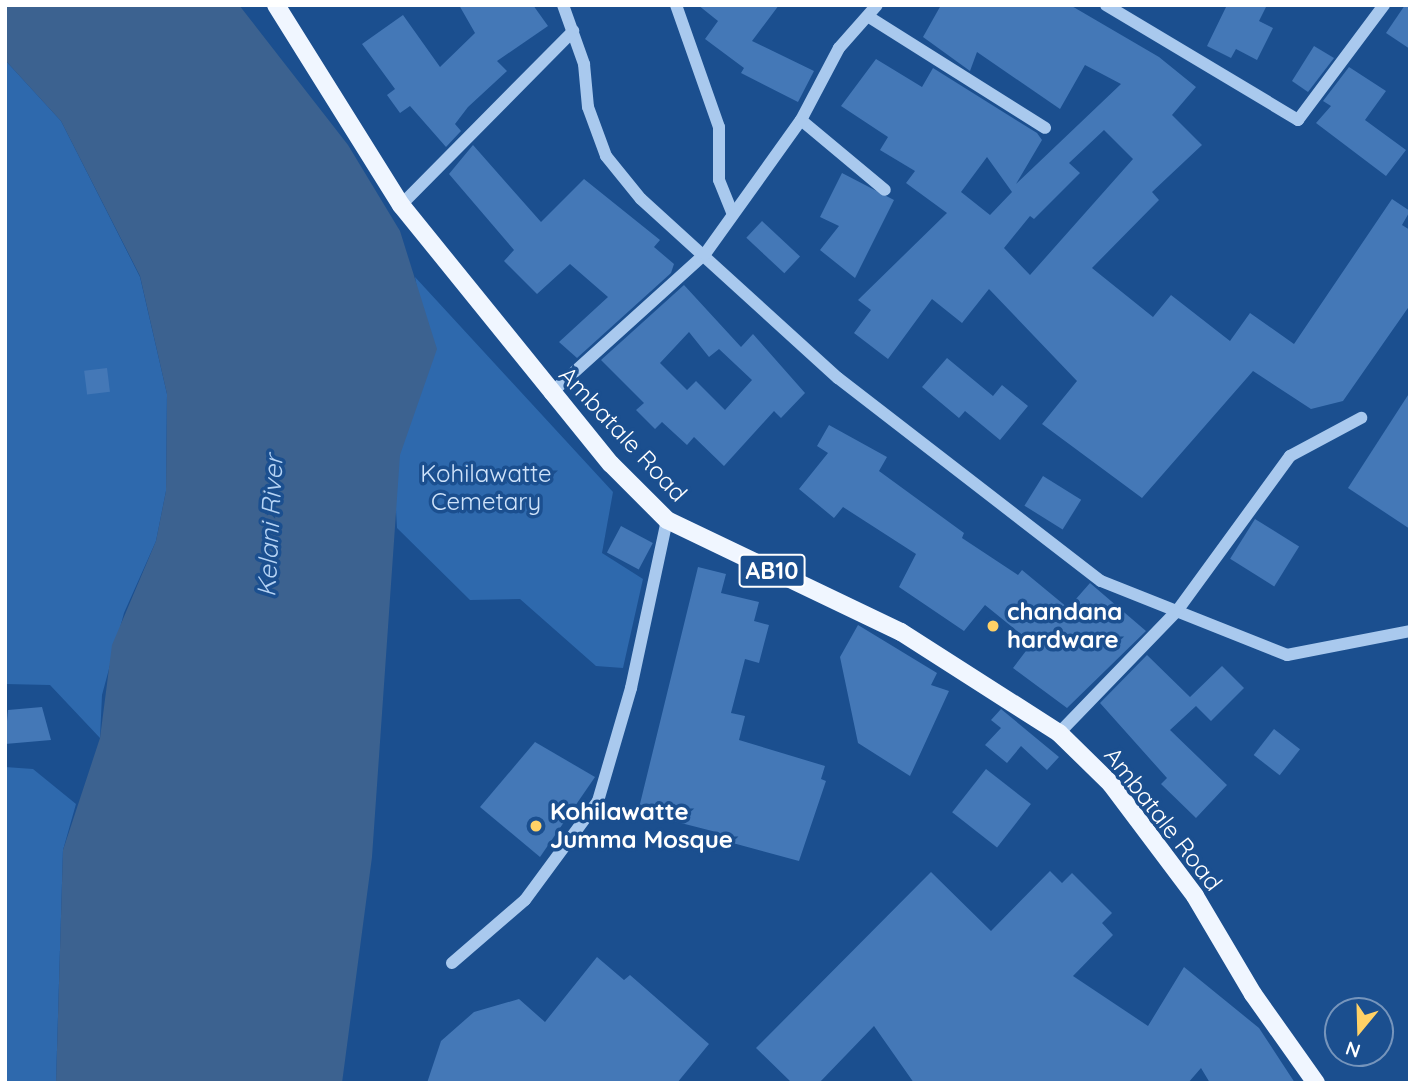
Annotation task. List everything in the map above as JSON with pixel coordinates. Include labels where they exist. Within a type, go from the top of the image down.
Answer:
[{"type":"main road","name":"Ambatale Road","points":[[276,5],[401,205],[550,394],[667,520],[901,632],[1059,733],[1111,784],[1195,896],[1253,994],[1316,1083]]},
{"type":"street","points":[[563,5],[573,31],[588,107],[606,156],[641,199],[705,254],[838,378],[1101,581],[1287,654],[1410,631]]},
{"type":"street","points":[[676,5],[719,127],[719,180],[732,213]]},
{"type":"street","points":[[550,394],[705,254],[801,120],[839,48],[877,5]]},
{"type":"street","points":[[1106,5],[1298,120],[1384,5]]},
{"type":"street","points":[[869,17],[1045,128]]},
{"type":"street","points":[[401,205],[573,31]]},
{"type":"street","points":[[801,120],[885,190]]},
{"type":"street","points":[[1059,733],[1177,611],[1290,456],[1361,418]]},
{"type":"street","points":[[452,963],[525,900],[597,801],[631,688],[667,520]]},
{"type":"green space","points":[[5,60],[61,121],[140,277],[167,394],[166,491],[156,541],[124,613],[102,695],[100,738],[50,685],[5,684]]},
{"type":"green space","name":"Kohilawatte Cemetary","points":[[415,277],[613,492],[602,553],[643,579],[623,668],[596,666],[520,599],[470,600],[397,528],[393,457],[428,351]]},
{"type":"green space","points":[[5,767],[33,769],[76,804],[63,850],[56,1083],[5,1083]]},
{"type":"water","name":"Kelani River","points":[[5,5],[239,5],[348,145],[400,231],[437,349],[400,455],[372,857],[342,1083],[56,1083],[63,850],[100,738],[112,645],[156,541],[166,491],[167,394],[140,276],[61,121],[5,60]]},
{"type":"building","points":[[459,5],[533,5],[548,26],[497,61],[507,71],[468,107],[455,124],[461,131],[446,147],[410,106],[400,113],[387,95],[395,89],[362,44],[403,15],[440,67],[475,33]]},
{"type":"building","points":[[698,5],[779,5],[752,41],[814,71],[798,102],[741,73],[744,68],[705,39],[718,21]]},
{"type":"building","points":[[941,5],[1070,5],[1159,57],[1196,87],[1172,115],[1202,145],[1152,192],[1159,200],[1092,268],[1153,317],[1171,295],[1230,341],[1250,313],[1294,344],[1392,199],[1410,211],[1402,225],[1410,230],[1410,305],[1343,401],[1311,409],[1253,371],[1142,498],[1042,424],[1077,381],[989,289],[962,323],[932,299],[888,359],[854,333],[871,310],[858,300],[947,213],[906,183],[915,171],[880,150],[888,137],[841,106],[876,59],[922,87],[933,68],[1037,133],[1042,140],[1016,184],[1121,84],[1085,65],[1060,109],[977,52],[970,71],[923,37]],"holes":[[[1104,130],[1133,159],[1030,275],[1004,248],[1030,216],[1034,219],[1080,173],[1069,163]],[[987,157],[1012,192],[990,215],[961,192]]]},
{"type":"building","points":[[1227,5],[1267,5],[1259,21],[1273,28],[1257,60],[1236,49],[1231,58],[1207,46]]},
{"type":"building","points":[[1405,5],[1410,5],[1410,49],[1386,33]]},
{"type":"building","points":[[1314,46],[1334,58],[1308,92],[1292,81]]},
{"type":"building","points":[[1349,67],[1386,91],[1365,120],[1406,150],[1386,176],[1316,123],[1331,106],[1323,101]]},
{"type":"building","points":[[473,145],[541,222],[584,179],[660,240],[654,247],[674,264],[671,273],[577,358],[559,342],[608,297],[570,264],[537,294],[504,261],[514,250],[449,174]]},
{"type":"building","points":[[842,173],[894,200],[855,278],[820,250],[839,226],[820,217]]},
{"type":"building","points":[[762,221],[800,256],[784,273],[746,238]]},
{"type":"building","points":[[684,285],[741,347],[753,334],[805,393],[781,418],[774,411],[724,466],[694,437],[687,445],[662,422],[655,429],[636,410],[644,403],[601,360]],"holes":[[[689,332],[709,357],[719,349],[752,380],[725,410],[696,381],[687,390],[660,363]]]},
{"type":"building","points":[[947,358],[993,396],[1002,385],[1028,406],[1000,440],[965,411],[959,418],[922,387]]},
{"type":"building","points":[[107,368],[110,392],[87,395],[84,371]]},
{"type":"building","points":[[1410,392],[1410,529],[1348,488]]},
{"type":"building","points":[[829,425],[887,457],[879,471],[964,533],[962,538],[1018,575],[1022,570],[1068,608],[1090,583],[1146,631],[1067,708],[1013,668],[1032,643],[985,605],[964,631],[899,587],[916,554],[843,507],[834,518],[799,489],[828,453],[817,446]]},
{"type":"building","points":[[1043,476],[1081,500],[1063,530],[1024,506]]},
{"type":"building","points":[[1255,519],[1299,547],[1274,586],[1230,559]]},
{"type":"building","points":[[621,526],[653,543],[639,569],[607,552]]},
{"type":"building","points":[[698,567],[726,574],[721,593],[759,602],[754,621],[769,625],[759,663],[745,659],[731,713],[745,716],[739,740],[825,766],[821,779],[826,781],[799,861],[718,839],[720,833],[638,812]]},
{"type":"building","points":[[858,625],[937,673],[931,685],[949,691],[910,776],[858,743],[840,657]]},
{"type":"building","points":[[1147,655],[1190,697],[1222,666],[1244,688],[1211,721],[1196,706],[1170,730],[1227,785],[1196,818],[1161,784],[1167,778],[1100,703]]},
{"type":"building","points":[[42,707],[51,740],[5,744],[8,710]]},
{"type":"building","points":[[1001,709],[1059,757],[1047,770],[1021,746],[1007,763],[985,745],[1001,728],[991,720]]},
{"type":"building","points":[[1274,729],[1300,749],[1280,775],[1254,755]]},
{"type":"building","points":[[535,742],[595,777],[540,857],[480,807]]},
{"type":"building","points":[[986,769],[1031,804],[997,847],[952,812]]},
{"type":"building","points":[[1050,871],[1062,883],[1072,873],[1112,913],[1102,923],[1113,935],[1073,976],[1148,1026],[1184,967],[1259,1028],[1295,1083],[1210,1083],[1201,1068],[1188,1083],[914,1083],[874,1026],[819,1083],[792,1083],[756,1048],[931,872],[991,931]]},
{"type":"building","points":[[597,957],[624,980],[630,975],[709,1044],[677,1083],[427,1083],[441,1041],[474,1012],[519,999],[545,1022]]},
{"type":"place","name":"chandana hardware","points":[[993,626]]},
{"type":"place","name":"Kohilawatte Jumma Mosque","points":[[536,826]]}]
